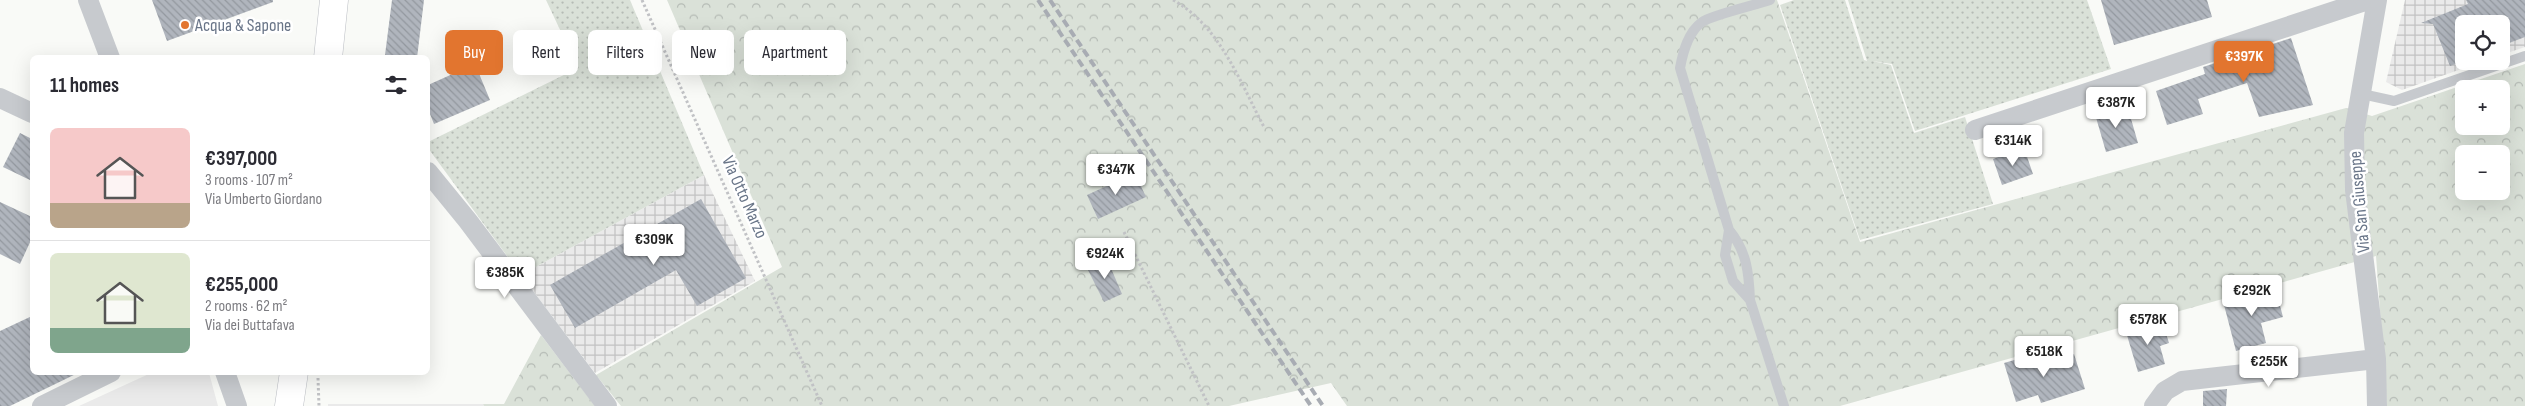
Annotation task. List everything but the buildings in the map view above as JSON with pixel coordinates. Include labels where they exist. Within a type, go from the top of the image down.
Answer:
[{"type":"main road","points":[[330,55],[334,0]]},
{"type":"main road","points":[[292,398],[300,375]]},
{"type":"street","points":[[88,0],[109,55]]},
{"type":"street","points":[[1975,130],[2368,0]]},
{"type":"street","name":"Via San Giuseppe","points":[[2376,406],[2376,359],[2355,190],[2354,133],[2377,0]]},
{"type":"street","points":[[0,98],[30,112]]},
{"type":"street","points":[[430,175],[468,221],[607,406]]},
{"type":"street","points":[[2154,406],[2165,391],[2182,381],[2376,359]]},
{"type":"street","points":[[42,406],[105,375]]},
{"type":"street","points":[[226,375],[237,406]]},
{"type":"lane","points":[[1770,0],[1702,22],[1690,35],[1682,54],[1680,68],[1730,230],[1740,243],[1748,270],[1750,300],[1784,406]]},
{"type":"lane","points":[[2362,94],[2394,101],[2525,56]]},
{"type":"lane","points":[[1730,230],[1725,255],[1733,281],[1750,300]]},
{"type":"path","name":"Via Otto Marzo","points":[[642,0],[822,406]]},
{"type":"path","points":[[1173,0],[1191,10],[1225,51],[1264,127]]},
{"type":"path","points":[[1124,232],[1209,406]]},
{"type":"path","points":[[318,375],[319,406]]},
{"type":"shaded area","points":[[2405,0],[2525,0],[2525,47],[2510,52],[2510,15],[2455,15],[2455,70],[2459,70],[2402,90],[2386,82]]},
{"type":"shaded area","points":[[704,175],[755,281],[595,373],[521,275]]},
{"type":"shaded area","points":[[147,375],[210,375],[218,406],[79,406]]},
{"type":"shaded area","points":[[328,404],[483,404],[484,406],[328,406]]},
{"type":"green space","points":[[546,0],[630,0],[643,30],[588,30],[588,75],[662,75],[704,175],[521,275],[430,151],[430,141],[564,75],[578,75],[578,30],[560,30]]},
{"type":"green space","points":[[667,0],[1777,0],[1860,242],[2346,108],[2372,116],[2455,88],[2455,135],[2510,135],[2510,80],[2478,80],[2525,64],[2525,406],[2387,406],[2376,256],[1840,406],[1347,406],[1331,383],[1229,406],[621,406],[596,375],[782,267],[699,75],[734,75],[734,30],[680,30]]},
{"type":"green space","points":[[1794,0],[1845,0],[1864,60],[1867,61],[1848,0],[2087,0],[2111,69],[1915,131],[1892,64],[1872,61],[1891,65],[1914,133],[1965,117],[1993,204],[1860,240],[1780,5]]},
{"type":"green space","points":[[541,335],[595,406],[484,406],[483,404],[504,404]]},
{"type":"railway","points":[[1038,0],[1311,406]]},
{"type":"railway","points":[[1050,0],[1323,406]]},
{"type":"place","name":"Acqua & Sapone","points":[[185,25]]}]
